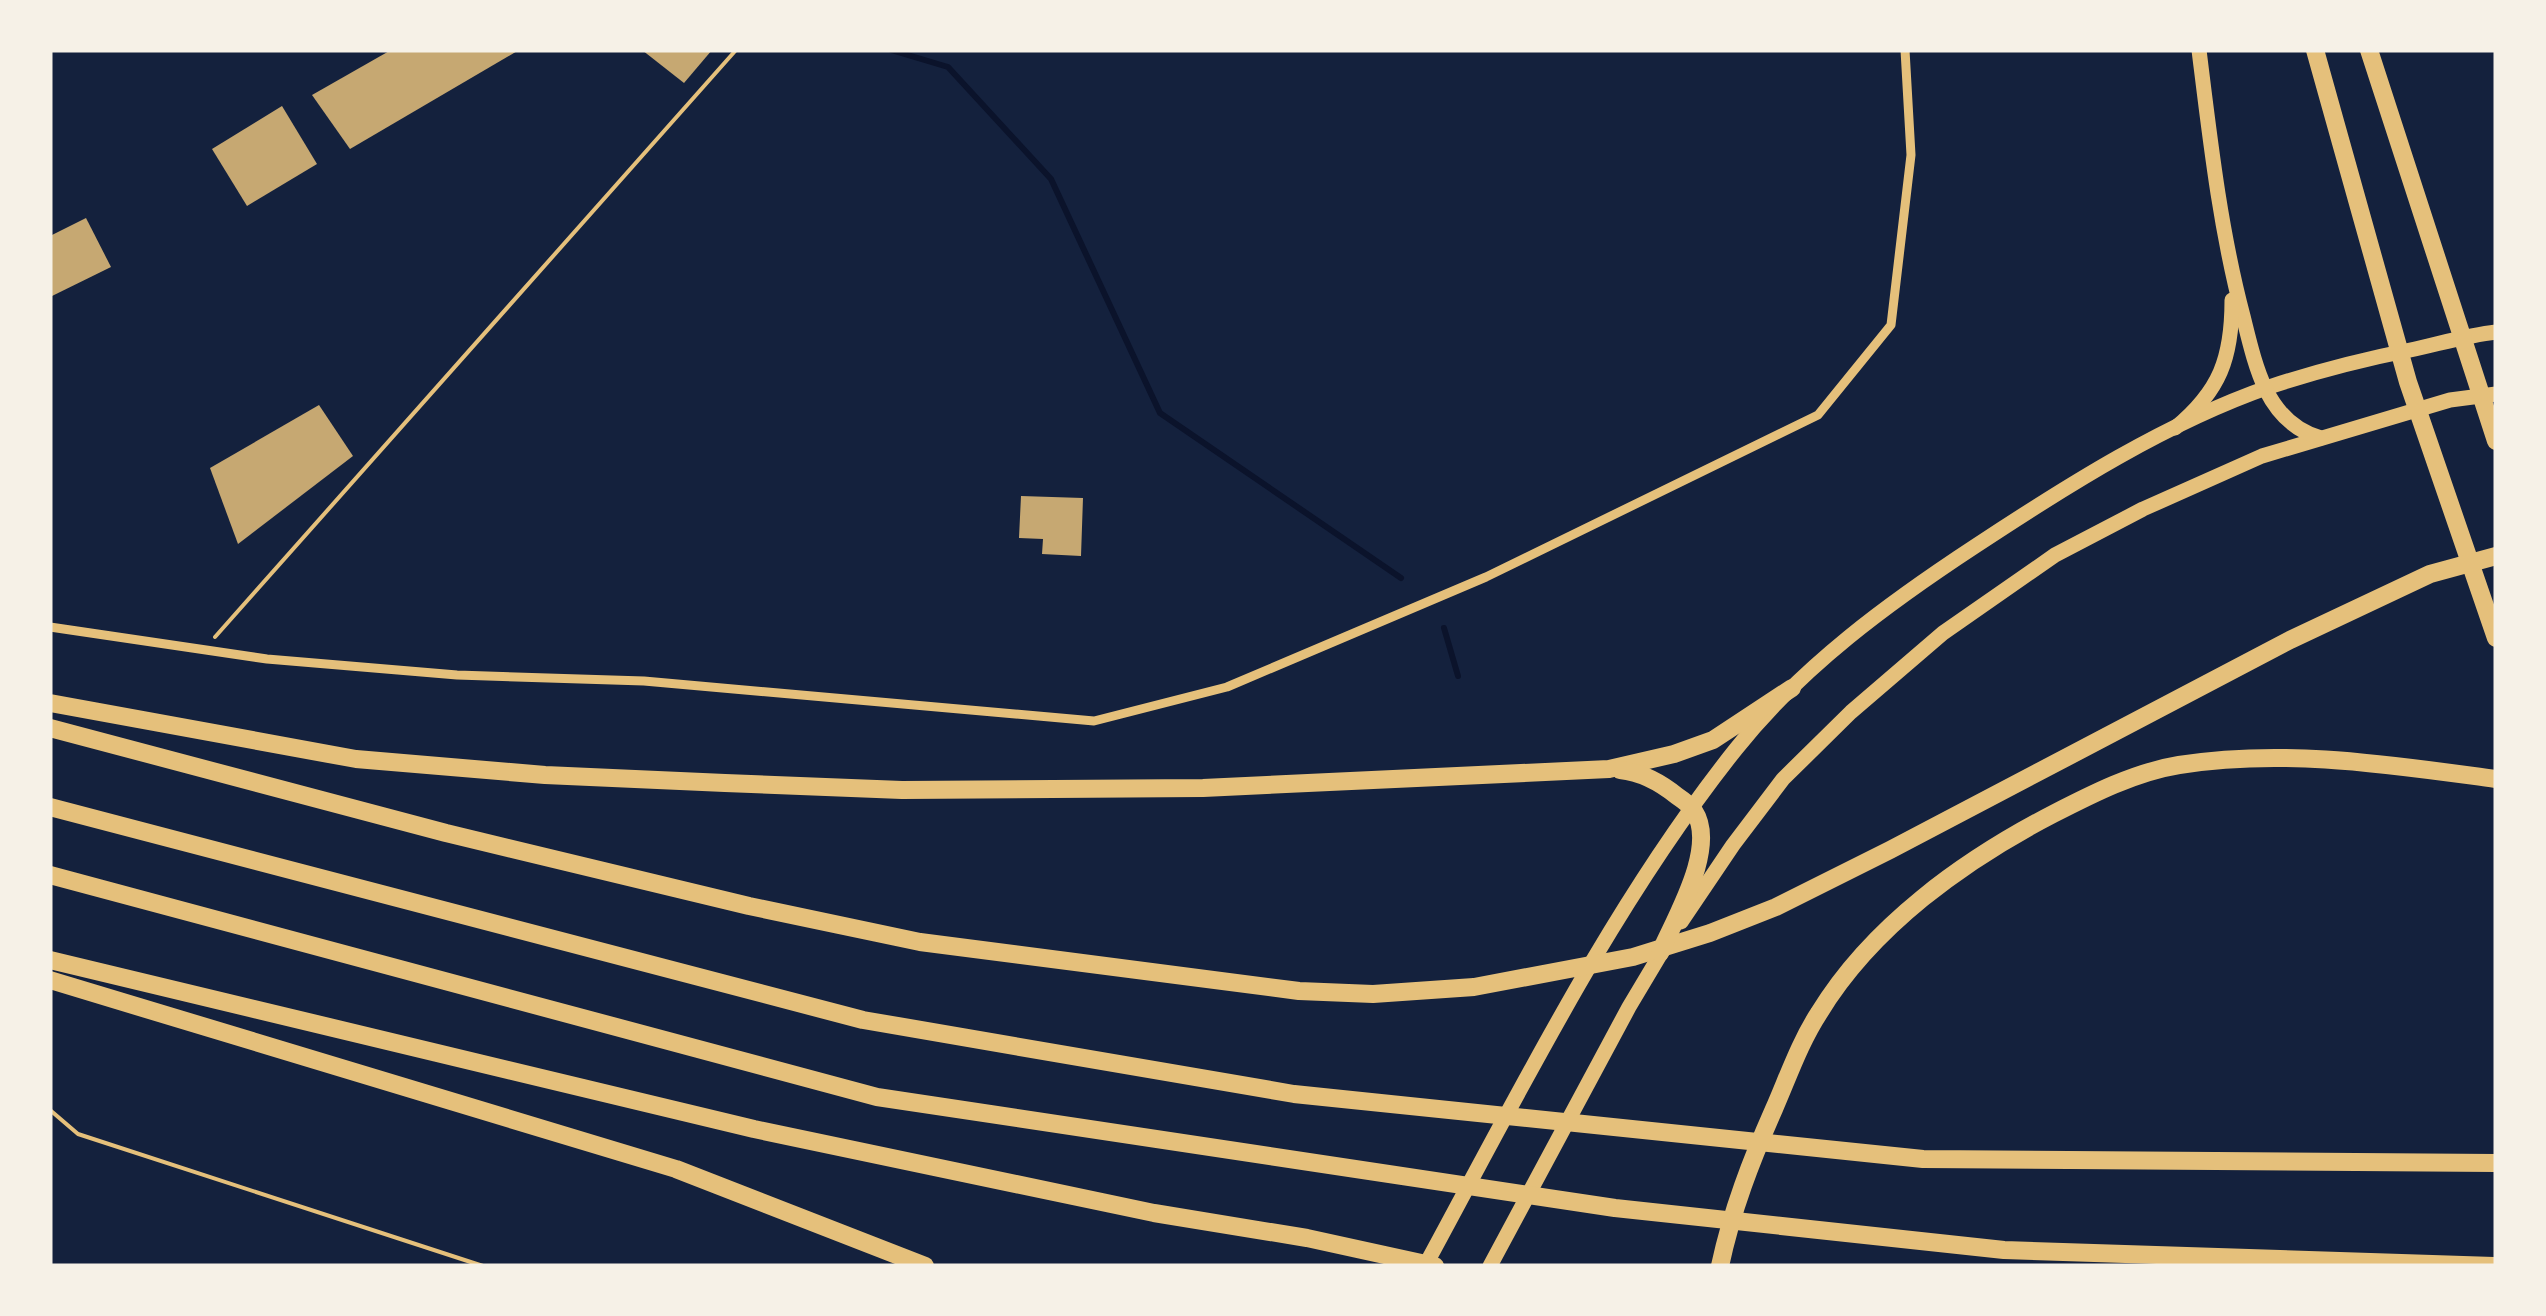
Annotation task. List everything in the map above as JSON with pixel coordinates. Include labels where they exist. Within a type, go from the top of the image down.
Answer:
[{"type":"highway","points":[[2314,50],[2408,382],[2496,638]]},
{"type":"highway","points":[[2369,50],[2496,441]]},
{"type":"highway","points":[[50,728],[446,833],[749,906],[920,942],[1298,991],[1373,994],[1457,988],[1633,957],[1710,933],[1776,906],[1908,841],[2306,632],[2430,574],[2496,556]]},
{"type":"highway","points":[[50,703],[356,760],[545,775],[902,790],[1203,788],[1609,769],[1646,762],[1713,740],[1792,688]]},
{"type":"highway","points":[[1720,1266],[1731,1213],[1817,1014],[1847,972],[1894,921],[2019,831],[2099,790],[2176,765],[2254,757],[2308,757],[2496,779]]},
{"type":"highway","points":[[1609,769],[1630,771],[1664,786],[1693,808],[1700,822],[1698,864],[1658,958]]},
{"type":"highway","points":[[50,808],[863,1020],[1294,1094],[1923,1159],[2496,1163]]},
{"type":"highway","points":[[50,874],[877,1097],[1615,1208],[2004,1250],[2494,1266]]},
{"type":"highway","points":[[50,960],[754,1129],[1154,1213],[1307,1238],[1435,1266]]},
{"type":"highway","points":[[50,980],[676,1169],[925,1266]]},
{"type":"main road","points":[[2199,50],[2232,276],[2265,388],[2280,414],[2301,432],[2321,438]]},
{"type":"main road","points":[[2175,428],[2195,411],[2222,372],[2232,318],[2232,276]]},
{"type":"main road","points":[[1425,1266],[1568,1004],[1636,894],[1737,747],[1820,661],[1922,582],[2013,522],[2175,428],[2265,388],[2342,364],[2496,332]]},
{"type":"main road","points":[[1490,1266],[1658,958],[1714,872],[1783,779],[1851,712],[1942,634],[2056,555],[2143,508],[2262,456],[2450,400],[2496,394]]},
{"type":"street","points":[[50,627],[267,659],[457,676],[644,681],[1094,721],[1227,687],[1486,577],[1818,415],[1891,325],[1911,155],[1904,50]]},
{"type":"path","points":[[204,650],[736,50]]},
{"type":"path","points":[[50,1110],[78,1134],[483,1266]]},
{"type":"building","points":[[391,50],[519,50],[350,149],[312,95]]},
{"type":"building","points":[[642,50],[712,50],[684,83]]},
{"type":"building","points":[[282,106],[317,164],[247,206],[212,149]]},
{"type":"building","points":[[86,218],[111,267],[50,297],[50,236]]},
{"type":"building","points":[[319,405],[353,456],[238,544],[210,468]]},
{"type":"building","points":[[1021,496],[1083,498],[1081,556],[1042,554],[1043,539],[1019,538]]},
{"type":"waterway","points":[[891,50],[948,67],[1051,179],[1160,413],[1401,578]]},
{"type":"waterway","points":[[1444,628],[1458,676]]}]
